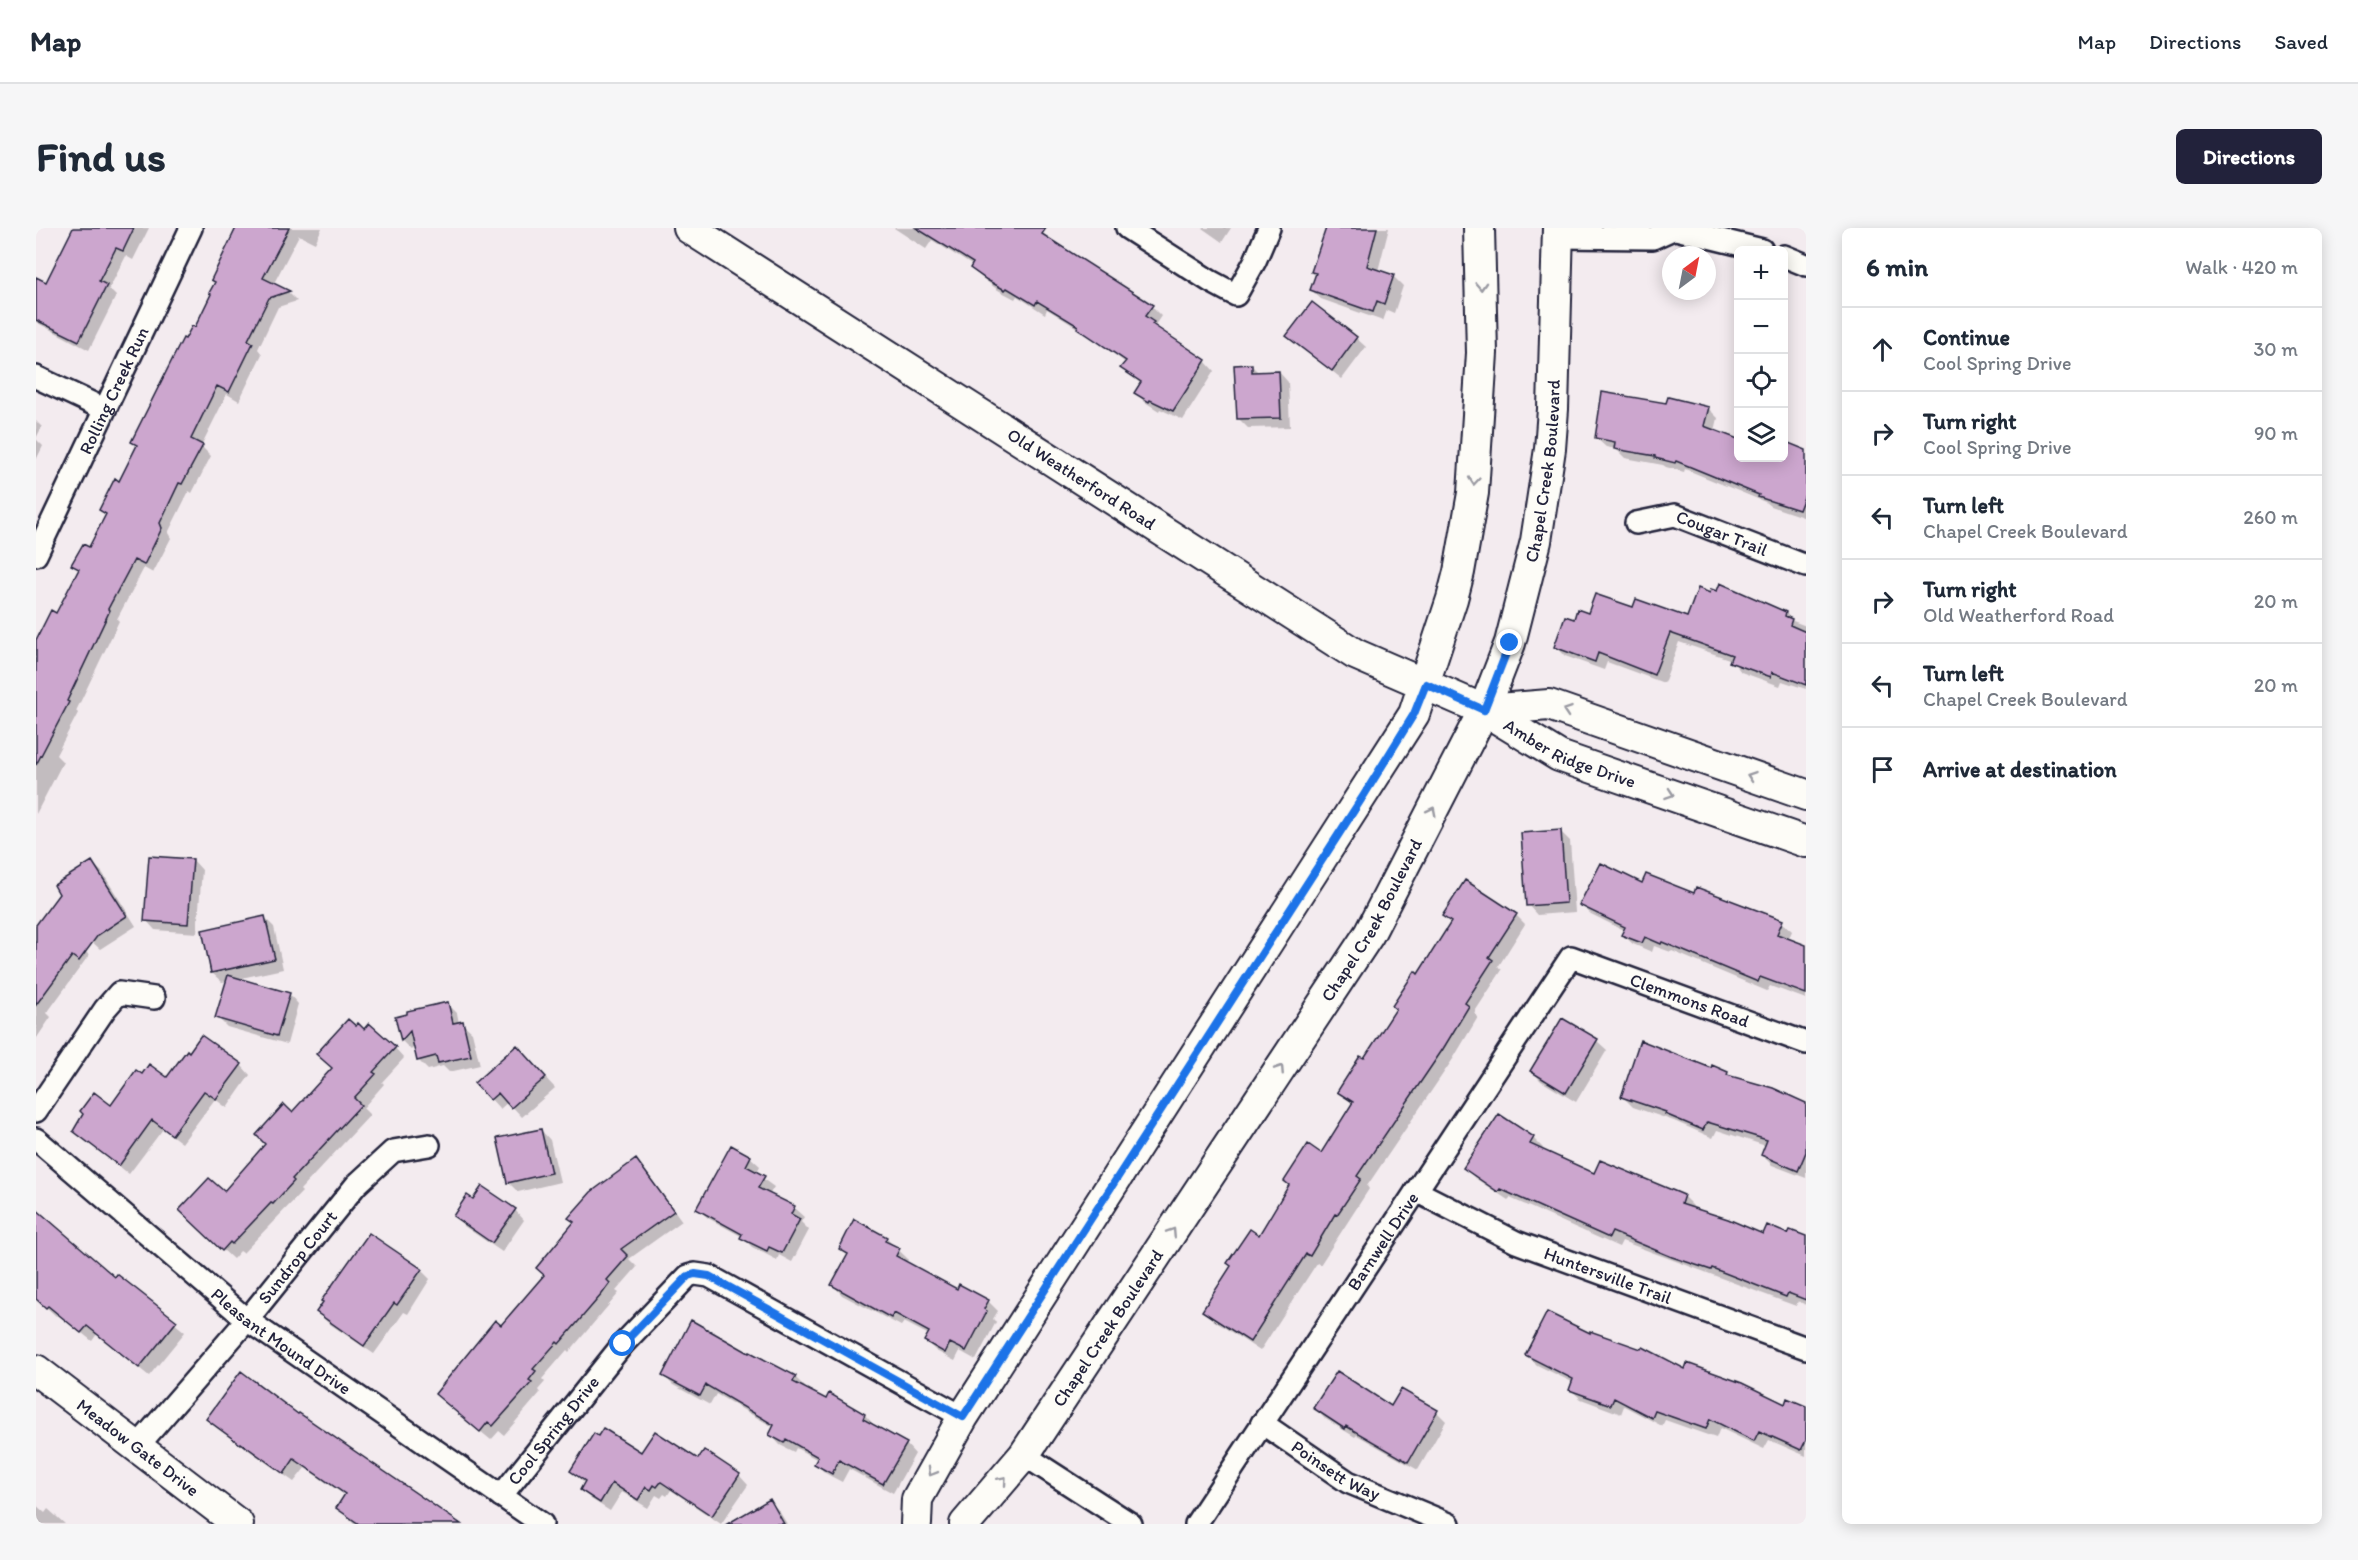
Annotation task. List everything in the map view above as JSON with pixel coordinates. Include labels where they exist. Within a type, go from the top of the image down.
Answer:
[{"type":"main road","name":"Old Weatherford Road","points":[[689,228],[1337,644],[1374,663],[1484,710]]},
{"type":"main road","points":[[916,1524],[916,1499],[963,1417],[1414,714],[1426,684],[1459,572],[1473,493],[1482,353],[1479,228]]},
{"type":"main road","name":"Chapel Creek Boulevard","points":[[965,1524],[1024,1455],[1369,934],[1484,710],[1510,643],[1536,542],[1553,409],[1558,232]]},
{"type":"main road","name":"Amber Ridge Drive","points":[[1484,710],[1549,705],[1806,795]]},
{"type":"main road","name":"Amber Ridge Drive","points":[[1484,710],[1558,756],[1806,842]]},
{"type":"main road","name":"Meadow Gate Drive","points":[[36,1370],[238,1524]]},
{"type":"street","name":"Rolling Creek Run","points":[[36,555],[190,228]]},
{"type":"street","points":[[1127,228],[1236,295],[1255,261],[1269,228]]},
{"type":"street","points":[[1558,232],[1653,238],[1673,228],[1746,246]]},
{"type":"street","points":[[1788,258],[1806,265]]},
{"type":"street","points":[[36,377],[104,409]]},
{"type":"street","name":"Cougar Trail","points":[[1636,523],[1675,515],[1806,566]]},
{"type":"street","name":"Clemmons Road","points":[[1571,957],[1806,1043]]},
{"type":"street","name":"Barnwell Drive","points":[[1196,1524],[1571,957]]},
{"type":"street","points":[[36,1111],[105,1009],[119,993],[154,998]]},
{"type":"street","name":"Pleasant Mound Drive","points":[[36,1139],[247,1320],[542,1524]]},
{"type":"street","name":"Sundrop Court","points":[[136,1448],[247,1320],[357,1185],[393,1151],[429,1145]]},
{"type":"street","name":"Huntersville Trail","points":[[1416,1191],[1516,1242],[1806,1348]]},
{"type":"street","name":"Cool Spring Drive","points":[[501,1496],[623,1344],[688,1276],[695,1274],[709,1276],[963,1417]]},
{"type":"street","name":"Poinsett Way","points":[[1262,1423],[1348,1482],[1449,1524]]},
{"type":"street","points":[[1024,1455],[1131,1524]]},
{"type":"building","points":[[73,228],[134,228],[123,251],[116,248],[99,281],[107,285],[79,341],[36,320],[36,277],[46,282]]},
{"type":"building","points":[[236,228],[289,228],[263,278],[290,291],[269,298],[248,340],[253,343],[229,392],[217,386],[191,439],[203,445],[182,484],[179,483],[160,523],[162,528],[144,565],[134,560],[108,609],[110,610],[67,701],[69,702],[36,765],[36,640],[51,610],[56,613],[79,569],[71,565],[83,544],[89,547],[106,514],[99,510],[115,478],[119,481],[137,445],[131,442],[183,338],[185,339],[192,326],[195,327],[211,294],[209,293],[215,282],[211,280]]},
{"type":"building","points":[[916,228],[1046,228],[1042,234],[1153,305],[1145,316],[1154,322],[1152,324],[1206,360],[1173,411],[1150,400],[1149,402],[1134,393],[1141,382],[1120,368],[1126,361],[1077,328],[1078,326],[1037,301],[1035,305],[1007,288],[1005,290],[987,280],[970,268],[973,263]]},
{"type":"building","points":[[1326,228],[1377,228],[1367,266],[1394,275],[1384,304],[1377,301],[1373,312],[1310,290],[1316,273],[1311,272]]},
{"type":"building","points":[[1312,302],[1357,337],[1332,371],[1286,336]]},
{"type":"building","points":[[1252,364],[1252,372],[1279,371],[1281,418],[1237,419],[1234,365]]},
{"type":"building","points":[[1602,392],[1666,403],[1668,397],[1709,407],[1704,426],[1734,437],[1734,462],[1788,462],[1788,443],[1806,450],[1806,492],[1799,510],[1758,497],[1759,495],[1676,461],[1675,463],[1655,458],[1655,456],[1614,449],[1615,442],[1595,438]]},
{"type":"building","points":[[1720,583],[1786,612],[1785,616],[1792,619],[1790,625],[1806,632],[1806,685],[1772,672],[1771,677],[1729,662],[1732,655],[1670,633],[1654,675],[1598,653],[1595,662],[1554,647],[1565,616],[1574,619],[1577,609],[1588,613],[1595,594],[1633,607],[1636,599],[1687,617],[1698,588],[1710,593],[1711,589],[1717,591]]},
{"type":"building","points":[[1561,830],[1566,903],[1526,906],[1521,833]]},
{"type":"building","points":[[149,856],[193,859],[188,924],[144,921]]},
{"type":"building","points":[[92,861],[127,916],[98,935],[79,961],[72,956],[36,1005],[36,925],[59,894],[54,885]]},
{"type":"building","points":[[1601,863],[1642,883],[1646,874],[1694,893],[1696,887],[1783,920],[1777,934],[1806,945],[1806,994],[1760,977],[1758,982],[1662,942],[1661,944],[1645,937],[1642,943],[1621,935],[1625,927],[1579,905]]},
{"type":"building","points":[[1465,880],[1517,914],[1489,957],[1493,960],[1465,1003],[1469,1006],[1443,1049],[1357,1176],[1361,1179],[1337,1215],[1335,1214],[1310,1256],[1306,1254],[1250,1342],[1202,1311],[1231,1266],[1227,1263],[1250,1229],[1259,1235],[1289,1185],[1284,1181],[1308,1144],[1321,1153],[1353,1102],[1337,1092],[1360,1056],[1364,1058],[1396,1009],[1392,1006],[1415,971],[1418,974],[1451,922],[1442,916]]},
{"type":"building","points":[[265,916],[275,959],[211,973],[202,930]]},
{"type":"building","points":[[228,975],[290,993],[277,1036],[215,1018]]},
{"type":"building","points":[[448,1002],[453,1023],[463,1021],[471,1056],[438,1063],[436,1056],[417,1061],[410,1031],[401,1041],[395,1017],[407,1014],[407,1011]]},
{"type":"building","points":[[1562,1018],[1598,1039],[1566,1093],[1530,1071]]},
{"type":"building","points":[[348,1019],[356,1026],[358,1023],[364,1029],[369,1023],[396,1047],[373,1072],[376,1074],[354,1098],[361,1105],[292,1179],[294,1181],[273,1204],[271,1203],[232,1244],[230,1242],[222,1251],[179,1210],[209,1178],[224,1191],[265,1144],[256,1135],[284,1104],[292,1112],[332,1068],[316,1054]]},
{"type":"building","points":[[201,1035],[242,1064],[216,1099],[204,1091],[172,1135],[152,1120],[119,1166],[73,1131],[83,1114],[80,1111],[94,1092],[111,1105],[136,1070],[142,1074],[149,1064],[167,1077]]},
{"type":"building","points":[[1640,1040],[1711,1068],[1712,1065],[1728,1072],[1727,1075],[1773,1088],[1806,1103],[1806,1152],[1798,1171],[1761,1155],[1767,1140],[1707,1122],[1703,1130],[1665,1114],[1666,1112],[1621,1097]]},
{"type":"building","points":[[517,1045],[546,1077],[511,1108],[498,1093],[490,1100],[474,1083]]},
{"type":"building","points":[[1499,1114],[1534,1137],[1530,1144],[1594,1173],[1600,1160],[1684,1195],[1681,1204],[1728,1219],[1763,1234],[1767,1225],[1788,1234],[1790,1230],[1806,1236],[1806,1300],[1788,1293],[1786,1297],[1712,1268],[1711,1270],[1672,1257],[1612,1232],[1609,1238],[1500,1189],[1498,1192],[1463,1168]]},
{"type":"building","points":[[541,1129],[551,1173],[507,1183],[497,1138]]},
{"type":"building","points":[[731,1145],[751,1156],[746,1166],[765,1176],[758,1188],[795,1206],[791,1214],[800,1219],[782,1253],[769,1247],[767,1251],[740,1238],[742,1234],[696,1209]]},
{"type":"building","points":[[636,1159],[674,1211],[621,1249],[628,1256],[607,1280],[610,1283],[602,1294],[559,1344],[557,1342],[533,1369],[536,1371],[529,1380],[532,1382],[517,1399],[493,1426],[488,1422],[480,1432],[435,1394],[495,1320],[501,1325],[544,1275],[536,1268],[574,1222],[568,1218],[591,1192]]},
{"type":"building","points":[[482,1186],[516,1209],[492,1243],[453,1216],[467,1195],[473,1199]]},
{"type":"building","points":[[36,1209],[115,1277],[117,1274],[177,1321],[139,1368],[87,1326],[81,1333],[36,1299]]},
{"type":"building","points":[[854,1219],[887,1237],[885,1241],[900,1248],[896,1256],[957,1289],[959,1284],[989,1300],[984,1309],[987,1311],[966,1351],[950,1343],[945,1353],[924,1341],[929,1332],[894,1313],[891,1318],[831,1285],[848,1254],[839,1249]]},
{"type":"building","points":[[369,1233],[422,1269],[397,1305],[394,1303],[364,1346],[316,1312],[323,1302],[321,1301]]},
{"type":"building","points":[[1547,1312],[1590,1333],[1590,1331],[1641,1349],[1643,1347],[1685,1369],[1687,1363],[1742,1383],[1785,1404],[1787,1398],[1806,1406],[1806,1440],[1801,1450],[1759,1431],[1754,1441],[1710,1419],[1706,1429],[1655,1411],[1652,1418],[1614,1398],[1611,1405],[1569,1390],[1573,1379],[1525,1355]]},
{"type":"building","points":[[691,1320],[749,1353],[796,1376],[793,1382],[826,1399],[829,1393],[865,1414],[863,1419],[907,1443],[883,1484],[839,1460],[832,1474],[814,1464],[818,1457],[786,1439],[784,1443],[769,1435],[774,1425],[706,1385],[700,1396],[662,1376]]},
{"type":"building","points":[[241,1371],[298,1414],[461,1524],[359,1524],[336,1508],[345,1494],[294,1459],[284,1474],[240,1444],[206,1419]]},
{"type":"building","points":[[1337,1371],[1391,1406],[1401,1389],[1438,1410],[1408,1462],[1346,1426],[1345,1429],[1313,1408]]},
{"type":"building","points":[[603,1428],[641,1452],[655,1431],[698,1459],[704,1450],[740,1474],[712,1516],[661,1482],[657,1487],[654,1485],[651,1490],[646,1487],[638,1500],[612,1483],[600,1503],[580,1490],[585,1481],[570,1471],[594,1433],[598,1436]]},
{"type":"building","points":[[770,1499],[784,1524],[727,1524]]},
{"type":"route","points":[[623,1344],[688,1276],[695,1274],[709,1276],[963,1417],[1364,795],[1414,714],[1426,684],[1484,710],[1510,643]]}]
